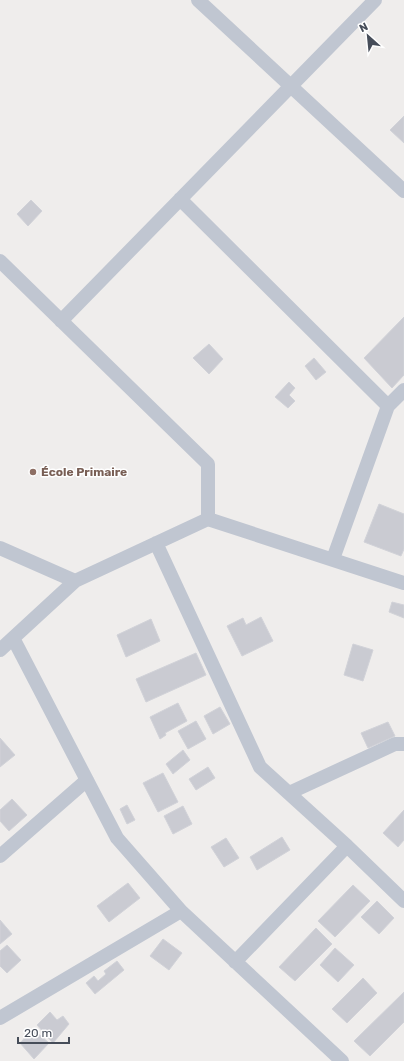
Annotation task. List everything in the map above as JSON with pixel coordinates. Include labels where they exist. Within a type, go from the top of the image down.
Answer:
[{"type":"street","points":[[198,0],[404,192]]},
{"type":"street","points":[[61,321],[375,0]]},
{"type":"street","points":[[180,199],[388,406]]},
{"type":"street","points":[[0,261],[208,464],[208,519]]},
{"type":"street","points":[[333,559],[388,406],[404,390]]},
{"type":"street","points":[[0,650],[75,581],[208,519],[404,583]]},
{"type":"street","points":[[156,543],[260,767],[347,846],[404,901]]},
{"type":"street","points":[[0,548],[75,581]]},
{"type":"street","points":[[13,638],[117,838],[181,911],[342,1061]]},
{"type":"street","points":[[289,793],[394,744],[404,744]]},
{"type":"street","points":[[0,856],[87,780]]},
{"type":"street","points":[[235,962],[347,846]]},
{"type":"street","points":[[0,1018],[181,911]]},
{"type":"building","points":[[404,116],[404,143],[390,130]]},
{"type":"building","points":[[31,200],[42,211],[28,226],[17,214]]},
{"type":"building","points":[[404,317],[404,375],[392,388],[364,358]]},
{"type":"building","points":[[209,344],[223,359],[209,374],[193,358]]},
{"type":"building","points":[[314,358],[326,372],[316,380],[305,366]]},
{"type":"building","points":[[289,382],[295,388],[289,395],[295,401],[288,408],[275,397]]},
{"type":"building","points":[[379,504],[404,514],[404,549],[401,556],[364,542]]},
{"type":"building","points":[[392,602],[404,605],[404,618],[389,612]]},
{"type":"building","points":[[261,617],[273,641],[242,656],[227,626],[243,618],[246,625]]},
{"type":"building","points":[[151,619],[160,641],[126,657],[117,635]]},
{"type":"building","points":[[353,644],[373,650],[363,681],[344,675]]},
{"type":"building","points":[[196,653],[206,675],[146,702],[136,679]]},
{"type":"building","points":[[178,703],[187,721],[165,733],[166,735],[160,739],[150,717]]},
{"type":"building","points":[[220,707],[230,724],[213,734],[204,716]]},
{"type":"building","points":[[196,721],[206,739],[188,749],[178,731]]},
{"type":"building","points":[[388,722],[395,736],[368,748],[361,733]]},
{"type":"building","points":[[0,738],[15,755],[0,767]]},
{"type":"building","points":[[183,750],[190,760],[173,774],[166,764]]},
{"type":"building","points":[[208,767],[215,778],[196,790],[189,779]]},
{"type":"building","points":[[163,773],[178,802],[158,812],[143,783]]},
{"type":"building","points":[[12,799],[27,815],[9,831],[0,821],[0,810]]},
{"type":"building","points":[[127,805],[135,820],[127,824],[120,809]]},
{"type":"building","points":[[183,806],[192,824],[173,834],[164,816]]},
{"type":"building","points":[[404,810],[404,840],[398,847],[383,833]]},
{"type":"building","points":[[282,837],[290,850],[257,870],[250,857]]},
{"type":"building","points":[[226,838],[239,858],[224,867],[211,847]]},
{"type":"building","points":[[128,883],[140,898],[109,922],[97,906]]},
{"type":"building","points":[[353,885],[370,901],[335,937],[318,921]]},
{"type":"building","points":[[377,901],[394,918],[379,934],[361,917]]},
{"type":"building","points":[[0,920],[12,934],[0,944]]},
{"type":"building","points":[[316,928],[332,944],[295,981],[279,967]]},
{"type":"building","points":[[163,939],[182,953],[169,970],[150,956]]},
{"type":"building","points":[[7,945],[21,960],[7,973],[0,966],[0,951]]},
{"type":"building","points":[[335,948],[354,965],[338,982],[320,965]]},
{"type":"building","points":[[117,961],[124,970],[95,994],[86,983],[94,976],[98,981],[106,974],[104,971]]},
{"type":"building","points":[[363,978],[377,993],[347,1023],[332,1009]]},
{"type":"building","points":[[404,992],[404,1022],[370,1056],[354,1041]]},
{"type":"building","points":[[50,1012],[57,1020],[63,1016],[69,1024],[53,1043],[37,1025]]},
{"type":"building","points":[[33,1029],[49,1043],[34,1059],[20,1043]]},
{"type":"place","name":"École Primaire","points":[[33,472]]}]
